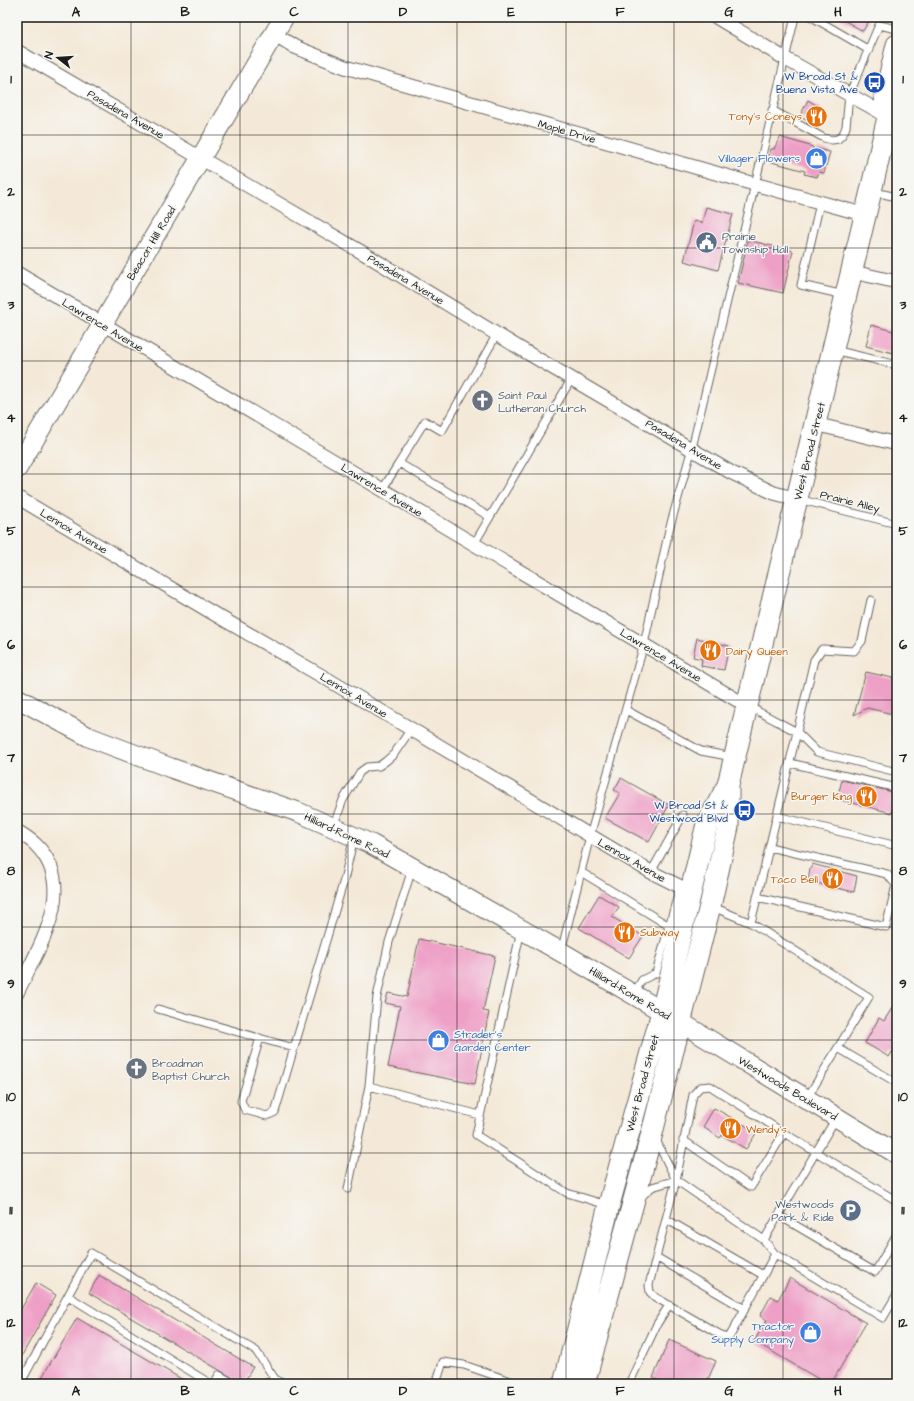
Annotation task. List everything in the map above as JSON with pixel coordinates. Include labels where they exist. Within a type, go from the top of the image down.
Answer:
[{"type":"main road","name":"West Broad Street","points":[[564,1384],[609,1205],[662,1012],[685,889],[707,824],[728,785],[735,758],[871,191],[894,114],[885,96],[897,45]]},
{"type":"main road","name":"West Broad Street","points":[[584,1384],[652,1133],[710,906],[728,827],[728,785]]},
{"type":"street","name":"Beacon Hill Road","points":[[17,469],[284,17]]},
{"type":"street","points":[[716,17],[849,95],[894,114]]},
{"type":"street","name":"Maple Drive","points":[[274,34],[295,47],[345,67],[820,203],[866,214]]},
{"type":"street","name":"Pasadena Avenue","points":[[17,51],[376,260],[497,334],[732,473],[774,493],[797,499]]},
{"type":"street","points":[[852,272],[897,282]]},
{"type":"street","name":"Lawrence Avenue","points":[[17,273],[747,706]]},
{"type":"street","points":[[815,424],[897,444]]},
{"type":"street","name":"Lennox Avenue","points":[[17,497],[651,872],[685,889]]},
{"type":"street","name":"Hilliard-Rome Road","points":[[17,698],[89,737],[171,768],[298,812],[371,844],[561,952],[680,1022]]},
{"type":"street","points":[[17,831],[34,843],[44,854],[55,885],[55,900],[47,930],[17,993]]},
{"type":"street","name":"Westwoods Boulevard","points":[[680,1022],[897,1154]]},
{"type":"lane","points":[[561,952],[590,836],[644,644],[669,530],[692,448],[795,17]]},
{"type":"lane","points":[[812,17],[869,50]]},
{"type":"lane","points":[[772,110],[824,138],[832,140],[838,139],[844,134],[849,95],[869,50],[881,17]]},
{"type":"lane","points":[[879,25],[897,29]]},
{"type":"lane","points":[[871,191],[897,197]]},
{"type":"lane","points":[[820,203],[801,285],[847,295]]},
{"type":"lane","points":[[382,490],[425,421],[442,431],[497,334]]},
{"type":"lane","points":[[833,350],[897,365]]},
{"type":"lane","points":[[474,544],[572,378]]},
{"type":"lane","points":[[399,463],[490,516]]},
{"type":"lane","name":"Prairie Alley","points":[[797,499],[897,524]]},
{"type":"lane","points":[[751,922],[814,660],[822,649],[854,651],[862,641],[871,600]]},
{"type":"lane","points":[[747,706],[797,732],[818,752],[897,772]]},
{"type":"lane","points":[[626,710],[701,751],[735,758]]},
{"type":"lane","points":[[333,827],[343,800],[360,772],[368,767],[379,766],[386,761],[394,754],[411,729]]},
{"type":"lane","points":[[790,763],[897,788]]},
{"type":"lane","points":[[651,872],[683,816]]},
{"type":"lane","points":[[777,816],[897,846]]},
{"type":"lane","points":[[260,1038],[241,1101],[245,1110],[267,1116],[275,1112],[344,880],[354,836]]},
{"type":"lane","points":[[757,897],[886,927],[896,886],[887,874],[769,847]]},
{"type":"lane","points":[[348,1189],[369,1086],[377,997],[389,942],[412,867]]},
{"type":"lane","points":[[581,872],[669,926]]},
{"type":"lane","points":[[633,995],[642,980],[656,973],[669,926],[685,889]]},
{"type":"lane","points":[[710,906],[751,922],[869,996],[806,1100]]},
{"type":"lane","points":[[521,929],[476,1135],[568,1193],[609,1205]]},
{"type":"lane","points":[[158,1010],[294,1048]]},
{"type":"lane","points":[[838,1048],[897,1083]]},
{"type":"lane","points":[[369,1086],[480,1115]]},
{"type":"lane","points":[[775,1254],[730,1336],[726,1337],[719,1334],[655,1297],[650,1292],[649,1285],[676,1180],[693,1095],[700,1087],[710,1086],[784,1133],[897,1201]]},
{"type":"lane","points":[[764,1240],[836,1118]]},
{"type":"lane","points":[[652,1133],[676,1180],[764,1240],[775,1254],[882,1318],[897,1294]]},
{"type":"lane","points":[[683,1140],[751,1187],[784,1133]]},
{"type":"lane","points":[[632,1206],[652,1187],[676,1180]]},
{"type":"lane","points":[[778,1215],[874,1272],[897,1234]]},
{"type":"lane","points":[[666,1218],[763,1276]]},
{"type":"lane","points":[[20,1384],[91,1253],[256,1351],[275,1379],[284,1384]]},
{"type":"lane","points":[[656,1257],[745,1309]]},
{"type":"lane","points":[[68,1296],[211,1384]]},
{"type":"lane","points":[[629,1384],[657,1324],[669,1305]]},
{"type":"lane","points":[[436,1384],[443,1362],[464,1365],[519,1384]]},
{"type":"lane","points":[[214,1384],[219,1375],[235,1384]]},
{"type":"lane","points":[[264,1384],[275,1379]]},
{"type":"building","points":[[838,17],[871,17],[863,31]]},
{"type":"building","points":[[808,100],[821,108],[817,128],[807,123],[808,120],[800,116]]},
{"type":"building","name":"Villager Flowers","points":[[780,137],[813,147],[810,164],[818,149],[830,152],[824,173],[819,172],[817,177],[804,174],[805,171],[768,161],[771,149],[774,149]]},
{"type":"building","name":"Prairie Township Hall","points":[[706,207],[733,214],[718,270],[684,261],[694,221],[702,223]]},
{"type":"building","points":[[748,240],[793,251],[783,293],[738,283]]},
{"type":"building","points":[[871,325],[897,332],[897,354],[866,346]]},
{"type":"building","name":"Dairy Queen","points":[[697,638],[729,646],[724,670],[701,666],[702,659],[693,657]]},
{"type":"building","points":[[866,672],[897,679],[897,715],[867,708],[854,715]]},
{"type":"building","points":[[621,778],[669,805],[649,842],[605,818],[620,793],[614,790]]},
{"type":"building","name":"Burger King","points":[[842,780],[897,793],[892,813],[837,799]]},
{"type":"building","name":"Taco Bell","points":[[812,864],[857,876],[854,892],[808,881]]},
{"type":"building","points":[[599,895],[619,907],[612,917],[643,936],[629,958],[579,928]]},
{"type":"building","points":[[419,939],[495,956],[483,1011],[489,1012],[475,1084],[388,1067],[400,1006],[385,1003],[388,993],[407,997]]},
{"type":"building","points":[[897,1000],[897,1055],[892,1052],[889,1057],[865,1043],[879,1018],[884,1021]]},
{"type":"building","name":"Wendy's","points":[[714,1108],[757,1132],[746,1149],[722,1135],[720,1138],[703,1127]]},
{"type":"building","points":[[99,1275],[253,1367],[243,1384],[89,1293]]},
{"type":"building","name":"Tractor Supply Company","points":[[790,1278],[866,1323],[831,1384],[827,1384],[754,1341],[767,1320],[760,1316],[771,1296],[778,1300]]},
{"type":"building","points":[[36,1283],[56,1295],[17,1364],[17,1316]]},
{"type":"building","points":[[77,1318],[190,1384],[49,1384],[41,1379]]},
{"type":"building","points":[[669,1340],[716,1361],[706,1384],[666,1384],[653,1378]]},
{"type":"place","name":"W Broad St & Buena Vista Ave","points":[[874,82]]},
{"type":"place","name":"Tony's Coneys","points":[[817,116]]},
{"type":"place","name":"Villager Flowers","points":[[816,158]]},
{"type":"place","name":"Prairie Township Hall","points":[[707,242]]},
{"type":"place","name":"Saint Paul Lutheran Church","points":[[483,401]]},
{"type":"place","name":"Dairy Queen","points":[[711,651]]},
{"type":"place","name":"Burger King","points":[[867,796]]},
{"type":"place","name":"W Broad St & Westwood Blvd","points":[[744,811]]},
{"type":"place","name":"Taco Bell","points":[[833,879]]},
{"type":"place","name":"Subway","points":[[625,932]]},
{"type":"place","name":"Strader's Garden Center","points":[[439,1040]]},
{"type":"place","name":"Broadman Baptist Church","points":[[137,1069]]},
{"type":"place","name":"Wendy's","points":[[730,1129]]},
{"type":"place","name":"Westwoods Park & Ride","points":[[850,1210]]},
{"type":"place","name":"Tractor Supply Company","points":[[810,1332]]}]
